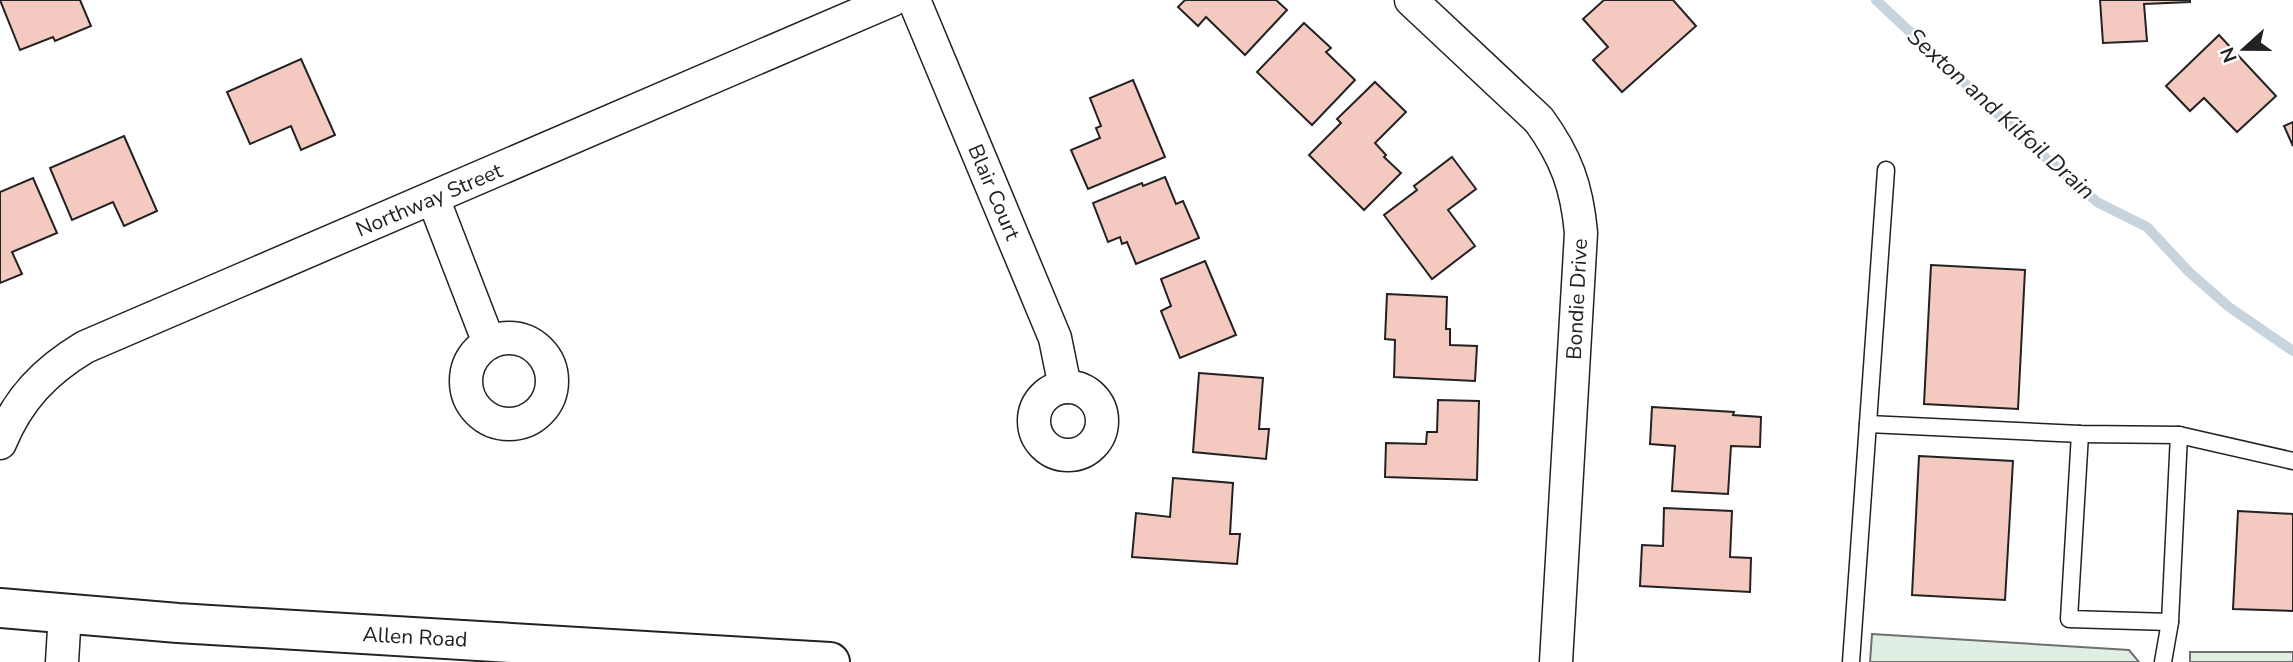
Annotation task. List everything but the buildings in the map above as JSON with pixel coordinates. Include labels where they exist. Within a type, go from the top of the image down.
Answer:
[{"type":"main road","name":"Allen Road","points":[[0,608],[178,624],[830,662]]},
{"type":"street","name":"Northway Street","points":[[0,443],[13,416],[28,394],[57,364],[85,347],[892,0]]},
{"type":"street","name":"Blair Court","points":[[914,0],[1055,338],[1065,387]]},
{"type":"street","name":"Bondie Drive","points":[[1411,0],[1539,120],[1566,162],[1578,201],[1581,233],[1556,662]]},
{"type":"street","points":[[433,198],[489,343]]},
{"type":"street","points":[[62,662],[65,613]]},
{"type":"lane","points":[[1851,662],[1886,170]]},
{"type":"lane","points":[[1868,424],[2080,434],[2179,435],[2293,461]]},
{"type":"lane","points":[[2080,434],[2069,619],[2170,622]]},
{"type":"lane","points":[[2163,662],[2170,622],[2179,435]]},
{"type":"green space","points":[[1872,634],[2129,650],[2139,662],[1870,662]]},
{"type":"green space","points":[[2190,652],[2293,652],[2293,662],[2190,662]]},
{"type":"waterway","name":"Sexton and Kilfoil Drain","points":[[1876,0],[2032,146],[2097,202],[2147,227],[2189,272],[2229,307],[2293,351]]}]
